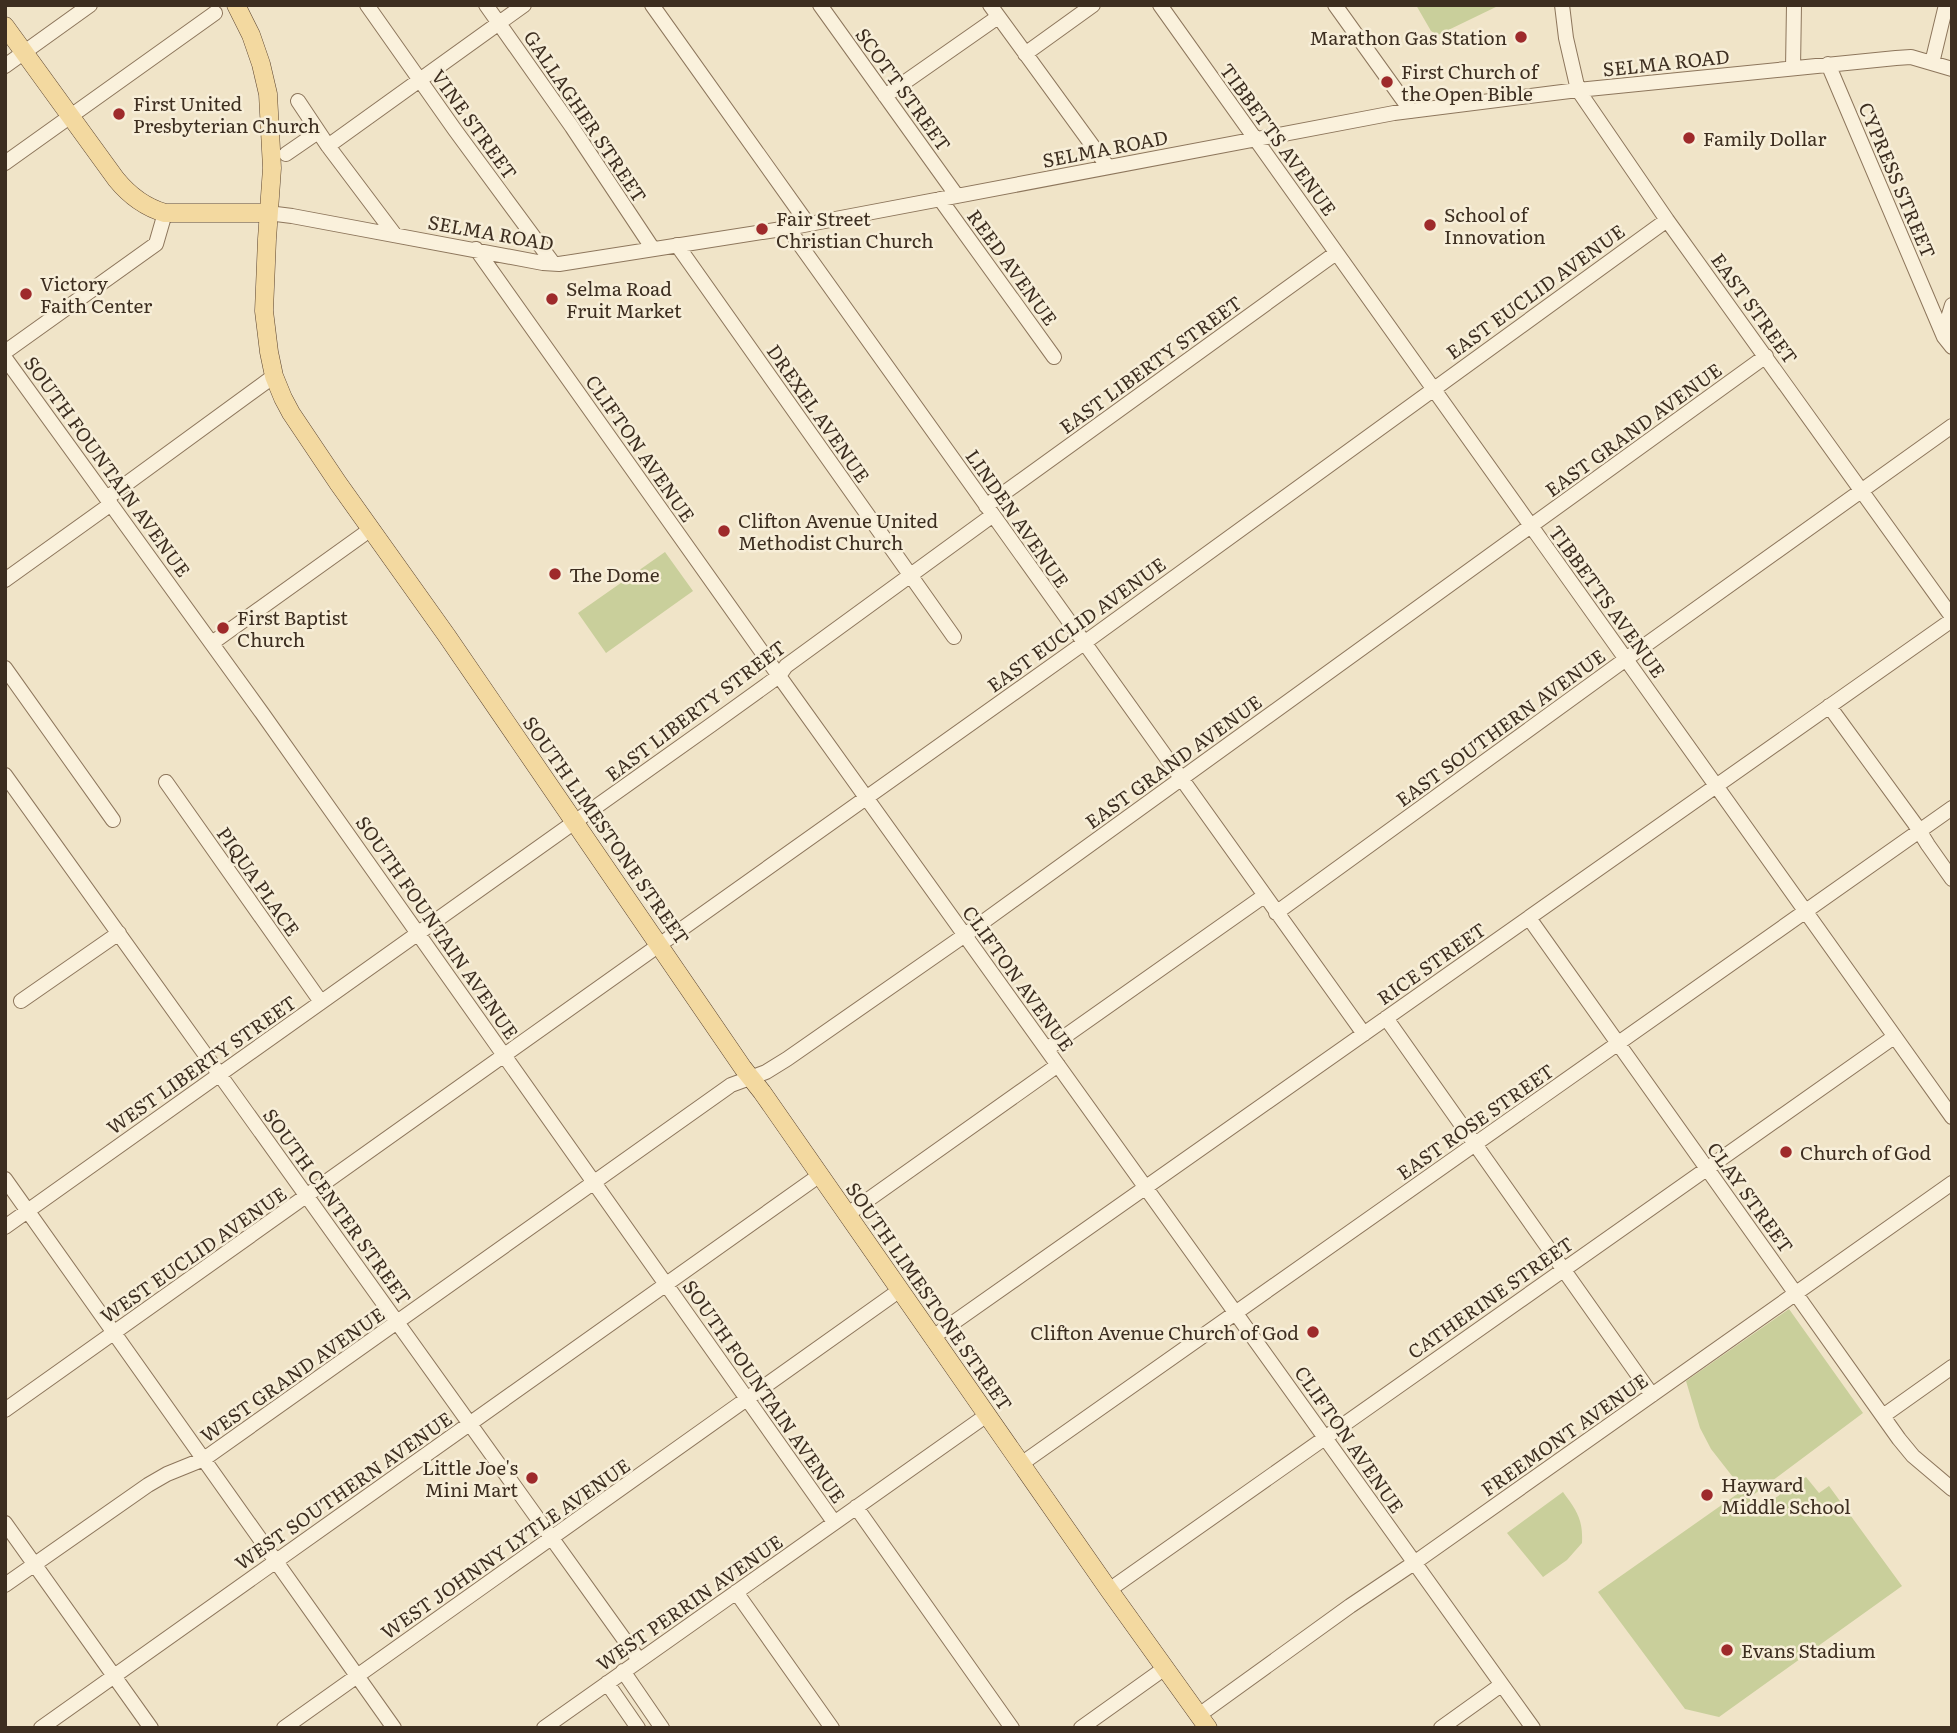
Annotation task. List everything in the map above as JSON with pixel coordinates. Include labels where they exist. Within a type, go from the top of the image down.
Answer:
[{"type":"main road","name":"SOUTH LIMESTONE STREET","points":[[236,5],[251,35],[261,64],[270,112],[272,168],[264,311],[274,376],[291,412],[338,484],[576,821],[751,1078],[1203,1722]]},
{"type":"main road","points":[[5,26],[124,188],[141,202],[165,213],[268,214]]},
{"type":"street","points":[[5,66],[90,5]]},
{"type":"street","name":"VINE STREET","points":[[367,5],[553,263]]},
{"type":"street","name":"GALLAGHER STREET","points":[[486,5],[653,249]]},
{"type":"street","points":[[328,146],[524,5]]},
{"type":"street","points":[[652,5],[808,224]]},
{"type":"street","name":"SCOTT STREET","points":[[820,5],[957,196]]},
{"type":"street","points":[[1025,54],[1093,5]]},
{"type":"street","name":"TIBBETTS AVENUE","points":[[1160,5],[1952,1117]]},
{"type":"street","points":[[1335,5],[1410,111]]},
{"type":"street","name":"EAST STREET","points":[[1562,5],[1566,38],[1578,90],[1952,619]]},
{"type":"street","points":[[1793,68],[1794,5]]},
{"type":"street","points":[[1932,63],[1946,5]]},
{"type":"street","points":[[885,96],[994,11],[1108,167]]},
{"type":"street","points":[[5,163],[215,13]]},
{"type":"street","name":"SELMA ROAD","points":[[268,214],[553,263],[577,262],[788,228],[1410,111],[1578,90],[1896,58],[1911,58],[1952,69]]},
{"type":"street","name":"CYPRESS STREET","points":[[1828,64],[1943,334],[1952,347]]},
{"type":"street","points":[[298,101],[395,235]]},
{"type":"street","points":[[286,154],[318,132]]},
{"type":"street","name":"REED AVENUE","points":[[940,199],[1054,357]]},
{"type":"street","points":[[5,352],[156,244],[165,213]]},
{"type":"street","name":"EAST EUCLID AVENUE","points":[[505,1056],[1084,643],[1667,219]]},
{"type":"street","name":"LINDEN AVENUE","points":[[788,228],[1364,1034]]},
{"type":"street","name":"DREXEL AVENUE","points":[[677,246],[954,636]]},
{"type":"street","name":"CLIFTON AVENUE","points":[[476,250],[1533,1728]]},
{"type":"street","name":"EAST LIBERTY STREET","points":[[419,933],[779,676],[786,666],[911,575],[990,511],[1336,253]]},
{"type":"street","points":[[1943,334],[1952,305]]},
{"type":"street","name":"EAST GRAND AVENUE","points":[[594,1183],[731,1085],[766,1072],[787,1059],[965,935],[1766,356]]},
{"type":"street","name":"SOUTH FOUNTAIN AVENUE","points":[[5,358],[419,933],[834,1522]]},
{"type":"street","points":[[5,580],[274,376]]},
{"type":"street","name":"EAST SOUTHERN AVENUE","points":[[1276,913],[1952,426]]},
{"type":"street","points":[[212,643],[371,529]]},
{"type":"street","name":"RICE STREET","points":[[933,1338],[1952,619]]},
{"type":"street","points":[[5,668],[113,820]]},
{"type":"street","points":[[1829,706],[1952,879]]},
{"type":"street","name":"SOUTH CENTER STREET","points":[[5,775],[639,1660]]},
{"type":"street","name":"PIQUA PLACE","points":[[166,782],[321,1002]]},
{"type":"street","name":"EAST ROSE STREET","points":[[1021,1464],[1952,808]]},
{"type":"street","points":[[1047,1049],[1264,896]]},
{"type":"street","name":"CLAY STREET","points":[[1529,918],[1883,1416],[1913,1456],[1952,1489]]},
{"type":"street","points":[[22,1002],[119,933]]},
{"type":"street","name":"WEST LIBERTY STREET","points":[[5,1227],[419,933]]},
{"type":"street","points":[[1386,1018],[1652,1395]]},
{"type":"street","name":"CATHERINE STREET","points":[[1109,1590],[1894,1037]]},
{"type":"street","name":"WEST EUCLID AVENUE","points":[[5,1410],[505,1056]]},
{"type":"street","points":[[848,1214],[1058,1065]]},
{"type":"street","points":[[666,1284],[820,1175]]},
{"type":"street","points":[[5,1180],[394,1728]]},
{"type":"street","name":"WEST GRAND AVENUE","points":[[5,1585],[148,1485],[204,1459],[594,1183]]},
{"type":"street","name":"FREEMONT AVENUE","points":[[1203,1722],[1350,1606],[1952,1183]]},
{"type":"street","name":"WEST SOUTHERN AVENUE","points":[[41,1728],[666,1284]]},
{"type":"street","name":"WEST JOHNNY LYTLE AVENUE","points":[[284,1728],[900,1290]]},
{"type":"street","points":[[1883,1416],[1952,1367]]},
{"type":"street","name":"WEST PERRIN AVENUE","points":[[544,1728],[987,1415]]},
{"type":"street","name":"SOUTH FOUNTAIN AVENUE","points":[[856,1507],[1012,1728]]},
{"type":"street","points":[[5,1523],[151,1728]]},
{"type":"street","points":[[736,1592],[832,1728]]},
{"type":"street","points":[[1081,1728],[1165,1668]]},
{"type":"street","points":[[623,1671],[662,1728]]},
{"type":"street","points":[[607,1683],[638,1728]]},
{"type":"street","points":[[1441,1728],[1501,1685]]},
{"type":"green space","points":[[1416,5],[1500,5],[1438,35],[1431,31]]},
{"type":"green space","points":[[665,552],[693,591],[606,653],[578,613]]},
{"type":"green space","name":"Evans Stadium","points":[[1789,1309],[1863,1413],[1749,1498],[1759,1509],[1806,1477],[1819,1493],[1829,1486],[1902,1586],[1719,1717],[1685,1709],[1598,1592],[1743,1490],[1711,1449],[1700,1428],[1686,1381]]},
{"type":"green space","points":[[1563,1492],[1578,1516],[1582,1543],[1567,1560],[1543,1577],[1507,1533]]},
{"type":"place","name":"Marathon Gas Station","points":[[1521,37]]},
{"type":"place","name":"First Church of the Open Bible","points":[[1387,82]]},
{"type":"place","name":"First United Presbyterian Church","points":[[119,114]]},
{"type":"place","name":"Family Dollar","points":[[1689,138]]},
{"type":"place","name":"School of Innovation","points":[[1430,225]]},
{"type":"place","name":"Fair Street Christian Church","points":[[762,229]]},
{"type":"place","name":"Victory Faith Center","points":[[26,294]]},
{"type":"place","name":"Selma Road Fruit Market","points":[[552,299]]},
{"type":"place","name":"Clifton Avenue United Methodist Church","points":[[724,531]]},
{"type":"place","name":"The Dome","points":[[555,574]]},
{"type":"place","name":"First Baptist Church","points":[[223,628]]},
{"type":"place","name":"Church of God","points":[[1786,1152]]},
{"type":"place","name":"Clifton Avenue Church of God","points":[[1313,1332]]},
{"type":"place","name":"Little Joe's Mini Mart","points":[[532,1478]]},
{"type":"place","name":"Hayward Middle School","points":[[1707,1495]]},
{"type":"place","name":"Evans Stadium","points":[[1727,1650]]}]
